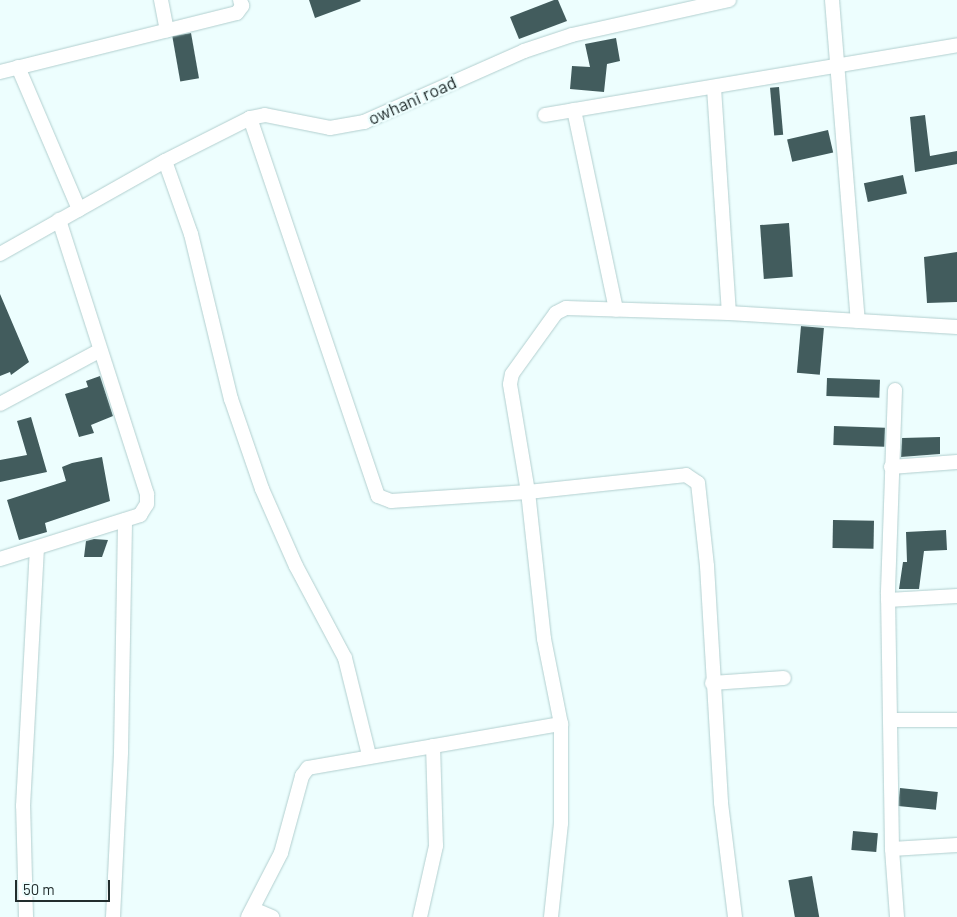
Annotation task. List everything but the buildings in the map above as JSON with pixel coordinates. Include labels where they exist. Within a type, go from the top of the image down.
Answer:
[{"type":"street","points":[[161,0],[167,30]]},
{"type":"street","points":[[0,72],[237,13],[242,6],[240,0]]},
{"type":"street","name":"owhani road","points":[[0,254],[165,161],[250,118],[265,115],[330,128],[364,122],[524,51],[572,35],[691,5],[729,0]]},
{"type":"street","points":[[832,0],[858,321]]},
{"type":"street","points":[[545,115],[838,68],[957,45]]},
{"type":"street","points":[[18,67],[79,209]]},
{"type":"street","points":[[714,88],[729,313]]},
{"type":"street","points":[[574,110],[616,310]]},
{"type":"street","points":[[250,118],[378,496],[391,501],[528,492],[693,477],[698,483],[707,566],[712,682],[721,804],[735,917]]},
{"type":"street","points":[[165,161],[191,234],[231,399],[262,489],[296,566],[345,658],[369,755]]},
{"type":"street","points":[[0,559],[125,520],[144,511],[147,494],[99,352],[59,220]]},
{"type":"street","points":[[551,917],[561,823],[561,724],[544,639],[528,492],[510,384],[512,374],[561,309],[729,313],[957,327]]},
{"type":"street","points":[[0,404],[99,352]]},
{"type":"street","points":[[895,390],[888,600],[892,849],[896,917]]},
{"type":"street","points":[[891,467],[957,462]]},
{"type":"street","points":[[113,917],[120,762],[125,520]]},
{"type":"street","points":[[26,917],[23,806],[37,548]]},
{"type":"street","points":[[888,600],[957,596]]},
{"type":"street","points":[[712,682],[784,678]]},
{"type":"street","points":[[890,720],[957,720]]},
{"type":"street","points":[[272,917],[250,913],[280,853],[302,776],[308,768],[319,764],[369,755],[561,724]]},
{"type":"street","points":[[420,917],[436,846],[433,746]]},
{"type":"street","points":[[892,849],[957,845]]}]
